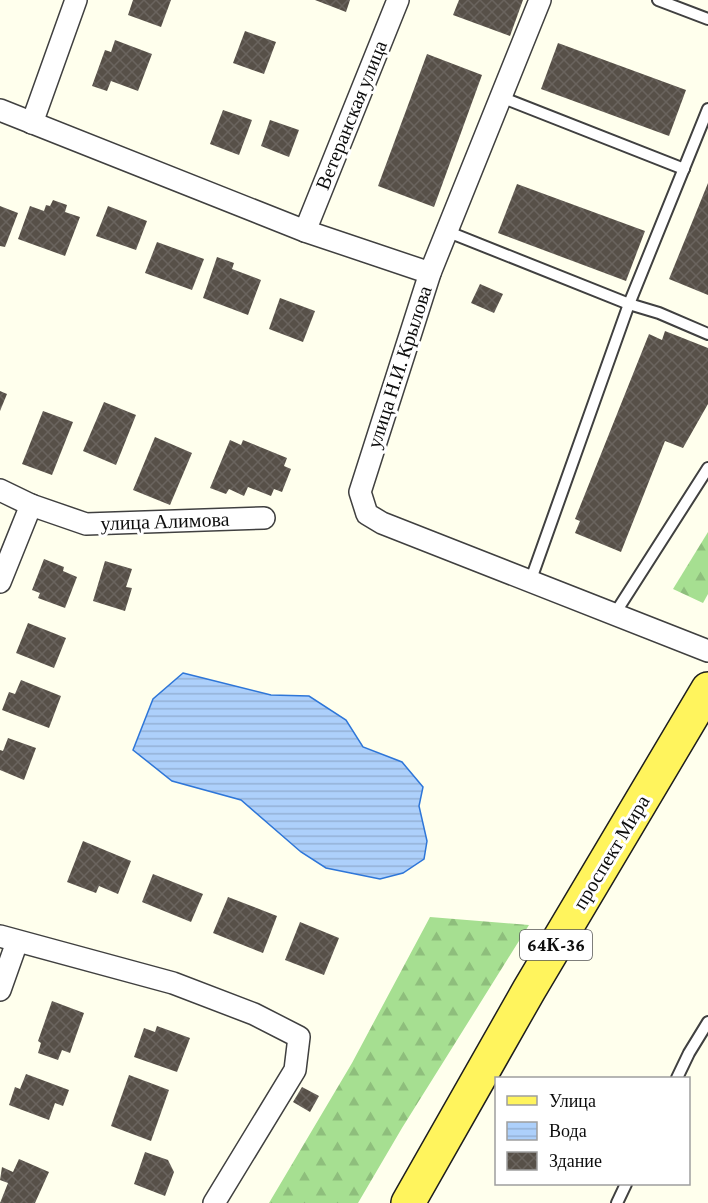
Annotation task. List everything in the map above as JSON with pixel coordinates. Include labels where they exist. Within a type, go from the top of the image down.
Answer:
[{"type":"main road","name":"проспект Мира","points":[[408,1203],[529,990],[708,689]]},
{"type":"street","points":[[32,123],[76,0]]},
{"type":"street","name":"Ветеранская улица","points":[[304,231],[398,0]]},
{"type":"street","points":[[430,273],[540,0]]},
{"type":"street","name":"улица Н.И. Крылова","points":[[0,110],[304,231],[430,273],[360,492],[367,514],[382,524],[708,651]]},
{"type":"street","name":"улица Алимова","points":[[0,490],[31,505],[86,524],[264,518]]},
{"type":"street","points":[[0,582],[31,505]]},
{"type":"street","points":[[0,990],[9,939],[173,982],[254,1014],[299,1037],[295,1070],[214,1203]]},
{"type":"lane","points":[[658,0],[708,19]]},
{"type":"lane","points":[[501,97],[684,169]]},
{"type":"lane","points":[[530,582],[629,304],[708,109]]},
{"type":"lane","points":[[446,231],[708,334]]},
{"type":"lane","points":[[614,615],[708,468]]},
{"type":"lane","points":[[677,1077],[708,1022]]},
{"type":"lane","points":[[617,1203],[626,1185]]},
{"type":"green space","points":[[708,532],[708,594],[703,603],[673,589]]},
{"type":"green space","points":[[430,917],[529,925],[402,1128],[358,1203],[269,1203],[352,1063]]},
{"type":"water","points":[[183,673],[271,695],[309,696],[346,720],[363,747],[402,762],[423,787],[419,806],[427,841],[424,859],[403,873],[380,879],[326,868],[301,852],[241,800],[172,781],[133,750],[153,699]]},
{"type":"building","points":[[133,0],[171,0],[161,27],[128,15]]},
{"type":"building","points":[[315,0],[350,0],[346,12]]},
{"type":"building","points":[[459,0],[523,0],[510,36],[453,15]]},
{"type":"building","points":[[245,31],[276,42],[264,74],[233,63]]},
{"type":"building","points":[[115,40],[152,54],[138,91],[111,81],[107,91],[92,86],[105,50],[111,52]]},
{"type":"building","points":[[558,43],[686,90],[669,136],[541,89]]},
{"type":"building","points":[[427,54],[482,75],[434,207],[378,186]]},
{"type":"building","points":[[223,110],[252,120],[239,155],[210,144]]},
{"type":"building","points":[[270,120],[299,130],[289,157],[261,146]]},
{"type":"building","points":[[708,183],[708,295],[669,279]]},
{"type":"building","points":[[517,184],[645,231],[626,281],[498,233]]},
{"type":"building","points":[[53,200],[67,205],[65,212],[80,217],[65,256],[18,239],[30,206],[44,211],[46,205],[50,206]]},
{"type":"building","points":[[0,206],[18,213],[5,247],[0,246]]},
{"type":"building","points":[[108,206],[147,221],[136,250],[96,236]]},
{"type":"building","points":[[157,242],[204,259],[192,290],[145,273]]},
{"type":"building","points":[[217,257],[234,263],[232,269],[261,280],[248,315],[203,298]]},
{"type":"building","points":[[480,284],[503,294],[494,313],[471,303]]},
{"type":"building","points":[[280,298],[315,311],[303,342],[269,329]]},
{"type":"building","points":[[665,331],[708,348],[708,404],[683,448],[665,441],[621,552],[575,533],[580,521],[575,519],[649,334],[662,340]]},
{"type":"building","points":[[0,391],[7,394],[0,411]]},
{"type":"building","points":[[104,402],[136,415],[116,465],[83,451]]},
{"type":"building","points":[[43,411],[73,422],[52,475],[22,464]]},
{"type":"building","points":[[155,437],[192,453],[170,505],[133,490]]},
{"type":"building","points":[[230,440],[241,445],[243,440],[287,458],[284,466],[291,469],[282,492],[274,489],[271,496],[248,487],[244,496],[229,489],[226,494],[210,488]]},
{"type":"building","points":[[44,559],[64,567],[63,571],[77,577],[65,608],[38,598],[40,593],[32,590]]},
{"type":"building","points":[[105,561],[132,569],[126,587],[132,588],[125,611],[93,601]]},
{"type":"building","points":[[28,623],[66,638],[54,668],[16,653]]},
{"type":"building","points":[[21,680],[61,696],[49,728],[2,710],[9,692],[15,694]]},
{"type":"building","points":[[8,738],[36,748],[24,780],[0,770],[0,750],[3,751]]},
{"type":"building","points":[[83,841],[131,861],[118,894],[99,886],[96,893],[67,882]]},
{"type":"building","points":[[153,874],[203,894],[191,922],[142,902]]},
{"type":"building","points":[[228,897],[277,916],[263,953],[213,933]]},
{"type":"building","points":[[300,922],[339,938],[324,975],[285,960]]},
{"type":"building","points":[[52,1001],[84,1013],[70,1053],[62,1050],[58,1060],[38,1053],[41,1043],[38,1041]]},
{"type":"building","points":[[157,1026],[190,1038],[177,1072],[134,1057],[144,1028],[155,1032]]},
{"type":"building","points":[[26,1074],[69,1090],[63,1106],[55,1103],[49,1120],[9,1105],[15,1087],[20,1089]]},
{"type":"building","points":[[129,1075],[169,1090],[151,1141],[111,1126]]},
{"type":"building","points":[[302,1087],[319,1096],[310,1112],[293,1102]]},
{"type":"building","points":[[145,1152],[168,1160],[174,1172],[165,1196],[134,1184]]},
{"type":"building","points":[[19,1159],[49,1172],[35,1203],[0,1203],[8,1183],[0,1180],[2,1167],[13,1172]]}]
